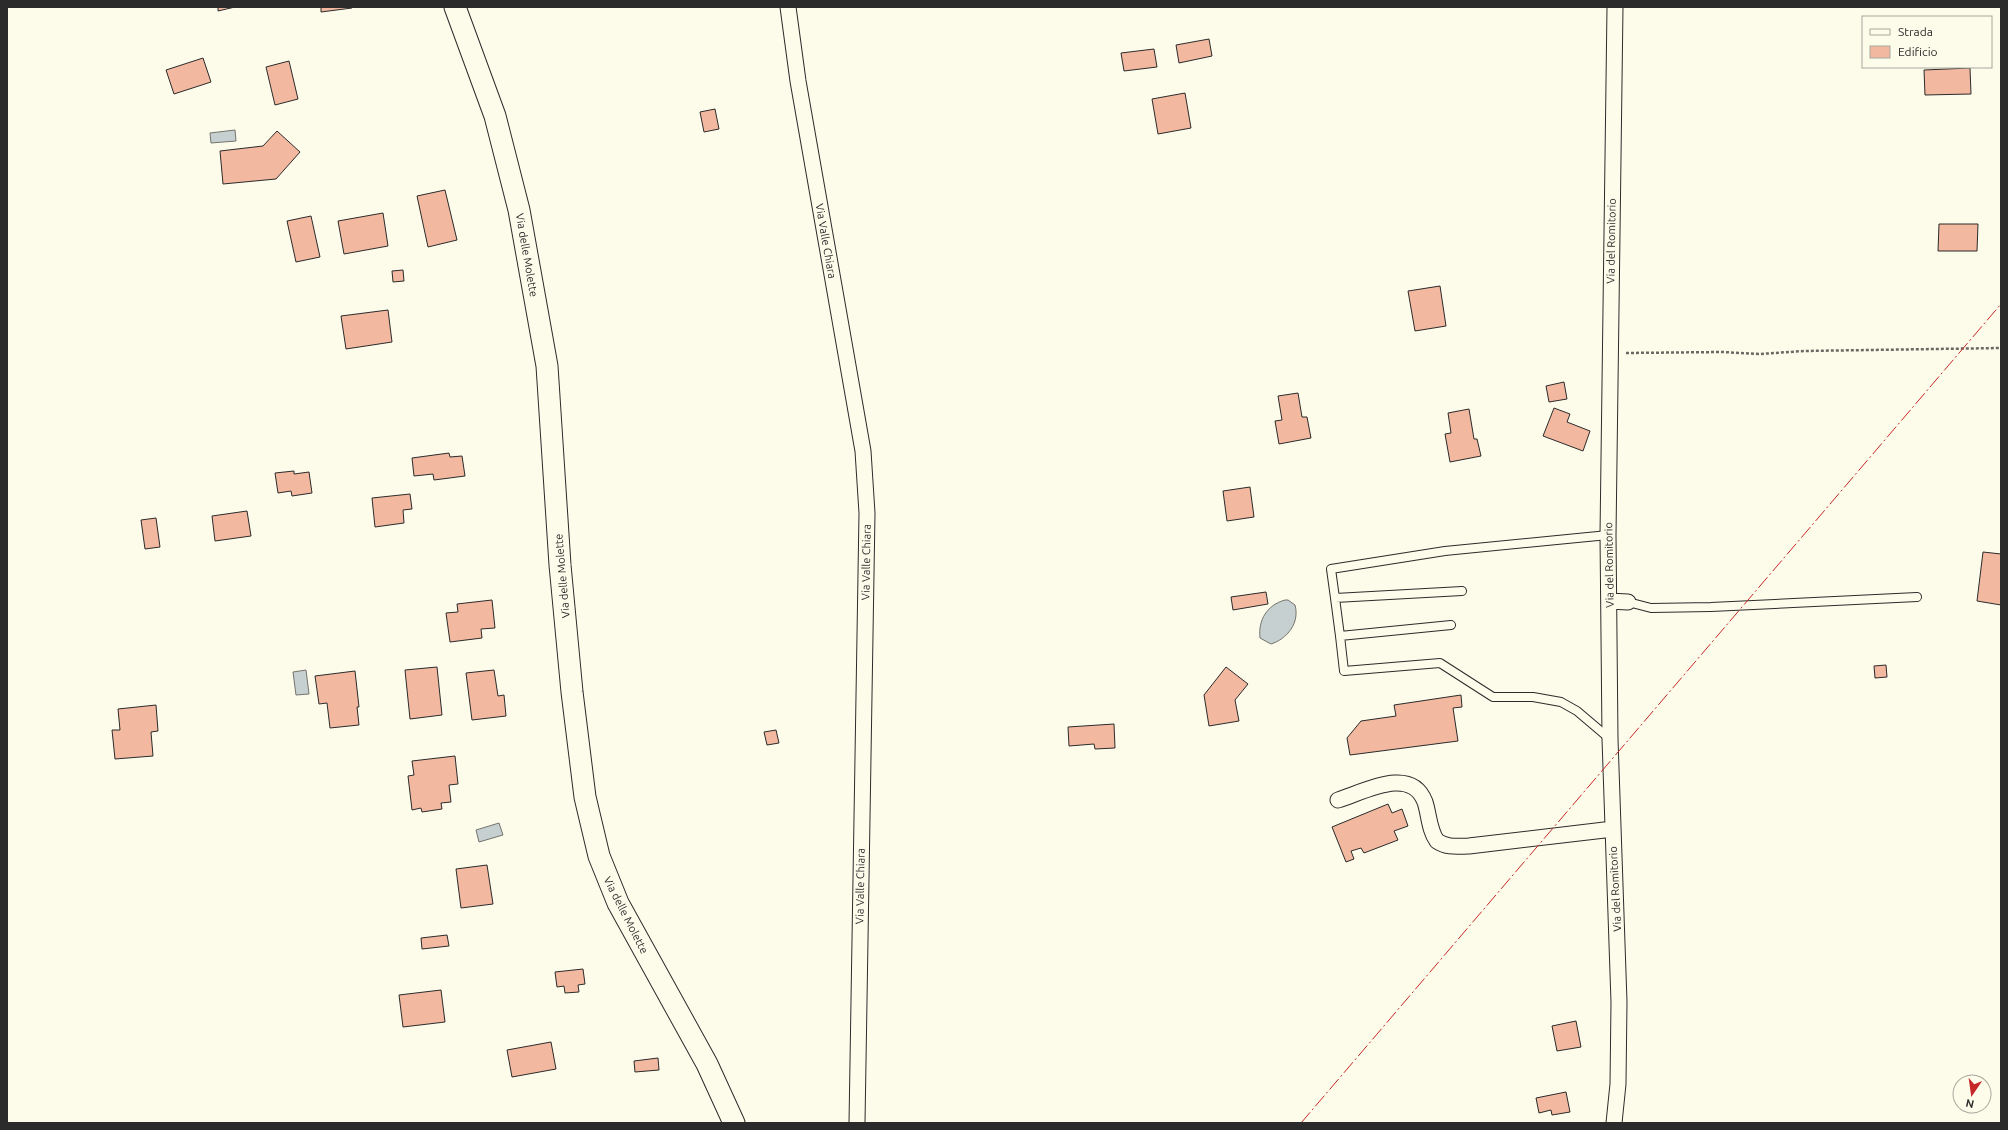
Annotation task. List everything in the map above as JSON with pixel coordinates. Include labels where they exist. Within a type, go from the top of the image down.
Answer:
[{"type":"street","name":"Via delle Molette","points":[[455,7],[495,116],[519,210],[547,366],[560,564],[572,692],[585,797],[592,834],[607,880],[618,903],[707,1064],[734,1123]]},
{"type":"street","name":"Via Valle Chiara","points":[[788,7],[798,80],[862,444],[865,471],[867,513],[866,625],[859,912],[859,1074],[857,1123]]},
{"type":"street","name":"Via del Romitorio","points":[[1614,1123],[1618,1084],[1619,1002],[1610,739],[1608,535],[1615,7]]},
{"type":"street","points":[[1609,601],[1628,602]]},
{"type":"street","points":[[1338,800],[1397,782],[1409,784],[1421,792],[1432,831],[1437,840],[1445,845],[1452,846],[1469,846],[1613,829]]},
{"type":"lane","points":[[1608,535],[1445,551],[1331,569],[1344,671],[1440,663],[1493,697],[1533,697],[1561,702],[1582,714],[1610,739]]},
{"type":"lane","points":[[1335,598],[1462,591]]},
{"type":"lane","points":[[1628,602],[1651,608],[1711,607],[1917,597]]},
{"type":"lane","points":[[1340,636],[1452,625]]},
{"type":"path","points":[[1610,356],[1631,351],[1760,354],[1804,351],[2001,348]]},
{"type":"shaded area","points":[[235,130],[236,141],[211,143],[210,133]]},
{"type":"shaded area","points":[[1285,600],[1288,600],[1295,605],[1296,618],[1287,634],[1277,642],[1271,644],[1260,638],[1262,619],[1269,609]]},
{"type":"shaded area","points":[[306,670],[309,694],[296,695],[293,672]]},
{"type":"shaded area","points":[[499,823],[503,835],[479,842],[476,830]]},
{"type":"building","points":[[218,7],[235,7],[218,11]]},
{"type":"building","points":[[321,7],[352,7],[352,8],[321,12]]},
{"type":"building","points":[[1209,39],[1212,56],[1179,63],[1176,45]]},
{"type":"building","points":[[1154,49],[1157,67],[1124,71],[1121,53]]},
{"type":"building","points":[[203,58],[211,82],[174,94],[166,70]]},
{"type":"building","points":[[289,61],[298,99],[275,105],[266,67]]},
{"type":"building","points":[[1970,68],[1971,94],[1925,95],[1924,70]]},
{"type":"building","points":[[1185,93],[1191,128],[1158,134],[1152,99]]},
{"type":"building","points":[[715,109],[719,129],[704,132],[700,112]]},
{"type":"building","points":[[277,131],[300,152],[276,179],[223,184],[220,151],[263,146]]},
{"type":"building","points":[[445,190],[457,240],[428,247],[417,196]]},
{"type":"building","points":[[383,213],[388,246],[344,254],[338,221]]},
{"type":"building","points":[[311,216],[320,257],[296,262],[287,221]]},
{"type":"building","points":[[1939,224],[1978,224],[1977,251],[1938,251]]},
{"type":"building","points":[[403,270],[404,281],[393,282],[392,271]]},
{"type":"building","points":[[1440,286],[1446,326],[1415,331],[1408,291]]},
{"type":"building","points":[[388,310],[392,342],[346,349],[341,316]]},
{"type":"building","points":[[1564,382],[1567,399],[1549,402],[1546,386]]},
{"type":"building","points":[[1298,393],[1302,417],[1307,417],[1311,438],[1279,444],[1275,421],[1282,420],[1278,396]]},
{"type":"building","points":[[1554,408],[1570,414],[1567,422],[1590,431],[1583,451],[1543,436]]},
{"type":"building","points":[[1469,409],[1474,439],[1477,439],[1481,456],[1450,462],[1445,434],[1451,433],[1448,413]]},
{"type":"building","points":[[449,453],[450,457],[462,456],[465,476],[434,480],[433,474],[414,476],[412,458]]},
{"type":"building","points":[[294,471],[294,474],[309,472],[312,493],[292,496],[291,491],[278,493],[275,473]]},
{"type":"building","points":[[1250,487],[1254,517],[1227,521],[1223,491]]},
{"type":"building","points":[[410,494],[412,509],[403,510],[404,523],[375,527],[372,498]]},
{"type":"building","points":[[247,511],[251,536],[215,541],[212,516]]},
{"type":"building","points":[[156,518],[160,547],[145,549],[141,520]]},
{"type":"building","points":[[1983,552],[2001,554],[2001,605],[1977,601]]},
{"type":"building","points":[[1266,592],[1268,604],[1233,610],[1231,597]]},
{"type":"building","points":[[492,600],[495,628],[481,629],[482,638],[450,642],[446,613],[458,612],[457,604]]},
{"type":"building","points":[[1886,665],[1887,677],[1875,678],[1874,666]]},
{"type":"building","points":[[437,667],[442,715],[410,719],[405,670]]},
{"type":"building","points":[[1226,667],[1248,684],[1235,700],[1239,721],[1209,726],[1204,695]]},
{"type":"building","points":[[494,670],[498,696],[504,695],[506,716],[472,720],[466,673]]},
{"type":"building","points":[[355,671],[359,707],[357,707],[359,725],[330,728],[327,703],[319,704],[315,676]]},
{"type":"building","points":[[1461,695],[1462,707],[1453,708],[1458,741],[1350,755],[1347,738],[1361,721],[1396,716],[1394,705]]},
{"type":"building","points":[[156,705],[158,731],[151,732],[153,756],[115,759],[112,730],[120,730],[118,709]]},
{"type":"building","points":[[1114,724],[1115,748],[1095,749],[1094,744],[1069,746],[1068,727]]},
{"type":"building","points":[[776,730],[779,743],[767,745],[764,732]]},
{"type":"building","points":[[455,756],[458,784],[449,785],[451,802],[441,803],[442,809],[422,812],[421,808],[412,810],[408,776],[414,775],[412,761]]},
{"type":"building","points":[[1388,804],[1392,813],[1402,809],[1408,826],[1394,831],[1398,840],[1364,853],[1361,848],[1351,851],[1354,859],[1346,862],[1332,827]]},
{"type":"building","points":[[487,865],[493,904],[461,908],[456,869]]},
{"type":"building","points":[[447,935],[449,946],[422,949],[421,938]]},
{"type":"building","points":[[583,969],[585,984],[578,985],[579,992],[565,993],[564,986],[557,987],[555,972]]},
{"type":"building","points":[[441,990],[445,1022],[403,1027],[399,995]]},
{"type":"building","points":[[1576,1021],[1581,1047],[1557,1051],[1552,1026]]},
{"type":"building","points":[[551,1042],[556,1069],[512,1077],[507,1050]]},
{"type":"building","points":[[658,1058],[659,1070],[635,1072],[634,1061]]},
{"type":"building","points":[[1566,1092],[1570,1112],[1552,1115],[1551,1110],[1539,1113],[1536,1098]]},
{"type":"power","points":[[1301,1123],[2001,304]]}]
